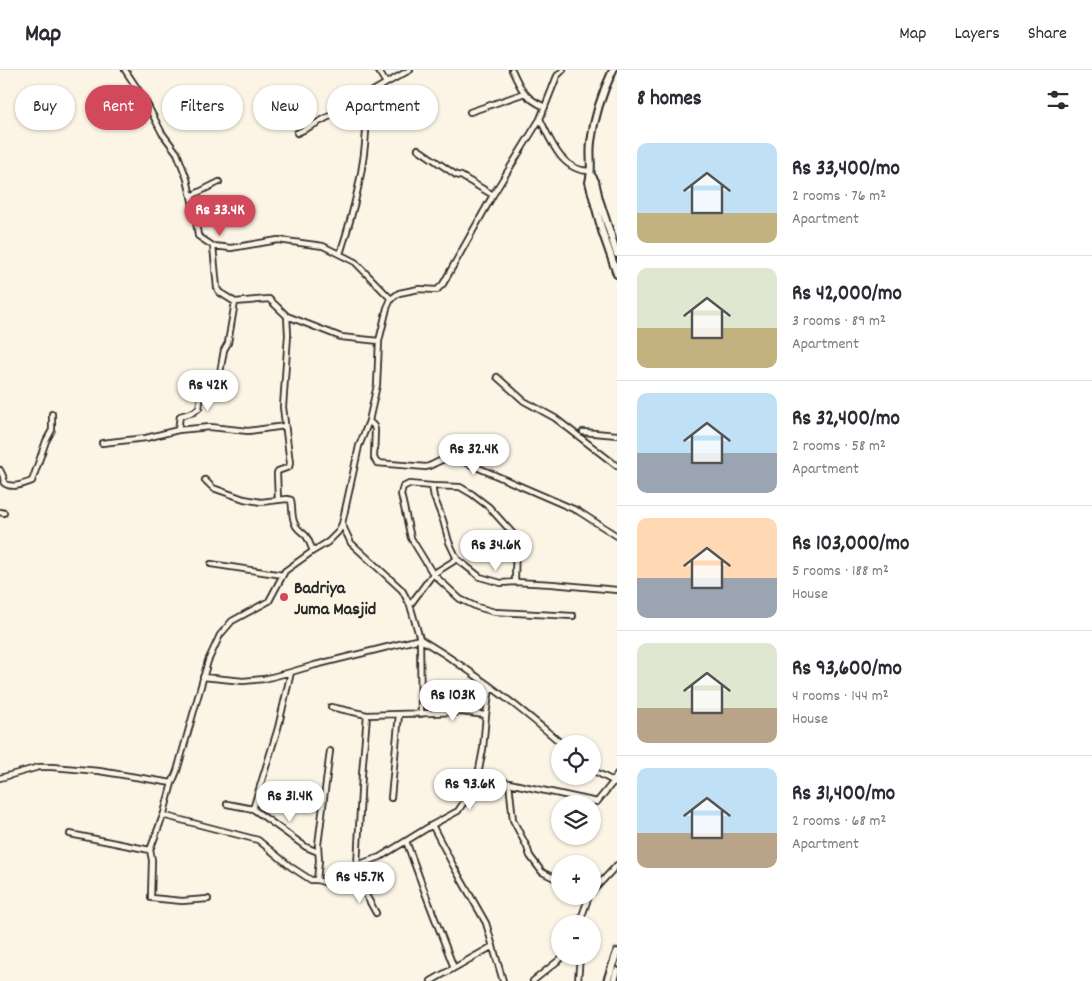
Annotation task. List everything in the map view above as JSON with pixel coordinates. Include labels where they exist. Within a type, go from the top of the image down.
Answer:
[{"type":"main road","points":[[613,70],[604,90],[594,124],[589,182],[594,204],[617,274]]},
{"type":"main road","points":[[591,173],[617,254]]},
{"type":"main road","points":[[607,981],[617,952]]},
{"type":"main road","points":[[614,981],[617,971]]},
{"type":"street","points":[[125,70],[145,100],[162,133],[177,153],[187,179],[198,236],[214,246],[231,248],[278,240],[323,246],[355,262],[391,299]]},
{"type":"street","points":[[378,70],[386,83]]},
{"type":"street","points":[[297,133],[311,127],[410,70]]},
{"type":"street","points":[[512,70],[518,84],[532,101],[545,107]]},
{"type":"street","points":[[554,70],[557,76]]},
{"type":"street","points":[[208,899],[182,901],[152,898],[152,860],[150,850],[177,771],[208,661],[220,634],[232,621],[269,601],[285,571],[328,542],[338,532],[342,524],[359,446],[369,421],[377,385],[379,341],[386,308],[391,299],[400,293],[419,289],[437,290],[443,284],[493,195],[540,119],[557,76],[563,70]]},
{"type":"street","points":[[470,112],[525,93]]},
{"type":"street","points":[[540,119],[564,161],[580,170],[591,173]]},
{"type":"street","points":[[340,254],[352,215],[365,155],[366,131]]},
{"type":"street","points":[[418,149],[456,175],[493,195]]},
{"type":"street","points":[[191,196],[219,182]]},
{"type":"street","points":[[214,246],[217,288],[219,292],[235,302],[268,299],[287,316],[341,337],[379,341]]},
{"type":"street","points":[[178,430],[180,416],[194,412],[199,408],[205,379],[217,378],[220,373],[222,357],[228,343],[235,302]]},
{"type":"street","points":[[278,500],[277,473],[288,467],[290,463],[283,407],[288,335],[287,316]]},
{"type":"street","points":[[497,377],[524,401],[555,418],[617,466]]},
{"type":"street","points":[[0,470],[3,484],[8,486],[16,486],[32,481],[42,451],[52,430],[52,414]]},
{"type":"street","points":[[369,421],[375,430],[374,458],[377,463],[426,467],[450,458],[460,461],[578,511],[617,536]]},
{"type":"street","points":[[102,443],[146,438],[178,430],[210,427],[248,431],[285,426]]},
{"type":"street","points":[[584,432],[617,435]]},
{"type":"street","points":[[205,480],[213,488],[244,499],[261,502],[290,500],[292,502],[293,522],[296,528],[306,535],[312,552]]},
{"type":"street","points":[[515,582],[516,537],[489,507],[460,487],[409,484],[403,487],[401,494],[411,538],[433,574],[460,599],[477,608],[495,612],[573,616]]},
{"type":"street","points":[[432,486],[449,542],[457,559],[480,577],[501,583],[552,584],[617,590]]},
{"type":"street","points":[[342,524],[351,543],[402,590],[410,605],[420,639],[421,714]]},
{"type":"street","points":[[410,605],[433,574],[457,559]]},
{"type":"street","points":[[211,564],[284,575]]},
{"type":"street","points":[[203,678],[243,681],[264,680],[314,665],[420,639],[445,654],[506,698],[551,735]]},
{"type":"street","points":[[253,809],[278,728],[291,672]]},
{"type":"street","points":[[357,865],[380,857],[432,824],[458,811],[478,774],[483,749],[490,687]]},
{"type":"street","points":[[331,707],[367,715],[461,712],[486,715]]},
{"type":"street","points":[[391,798],[399,714]]},
{"type":"street","points":[[367,715],[357,865],[362,881],[361,886],[376,913]]},
{"type":"street","points":[[317,880],[318,852],[330,751]]},
{"type":"street","points":[[0,778],[39,767],[99,771],[172,784]]},
{"type":"street","points":[[478,774],[509,783],[598,802],[616,782],[617,774]]},
{"type":"street","points":[[601,774],[616,782]]},
{"type":"street","points":[[509,783],[513,820],[530,856],[542,872],[551,876]]},
{"type":"street","points":[[226,804],[253,809],[306,847],[318,852]]},
{"type":"street","points":[[164,813],[166,816],[258,840],[311,880],[334,885],[361,886]]},
{"type":"street","points":[[432,824],[486,923],[504,981]]},
{"type":"street","points":[[70,834],[150,850]]},
{"type":"street","points":[[406,841],[454,968]]},
{"type":"street","points":[[601,882],[617,865]]},
{"type":"street","points":[[431,981],[494,946]]},
{"type":"street","points":[[533,981],[553,965]]},
{"type":"street","points":[[578,981],[579,965]]},
{"type":"place","name":"Badriya Juma Masjid","points":[[284,597]]}]
